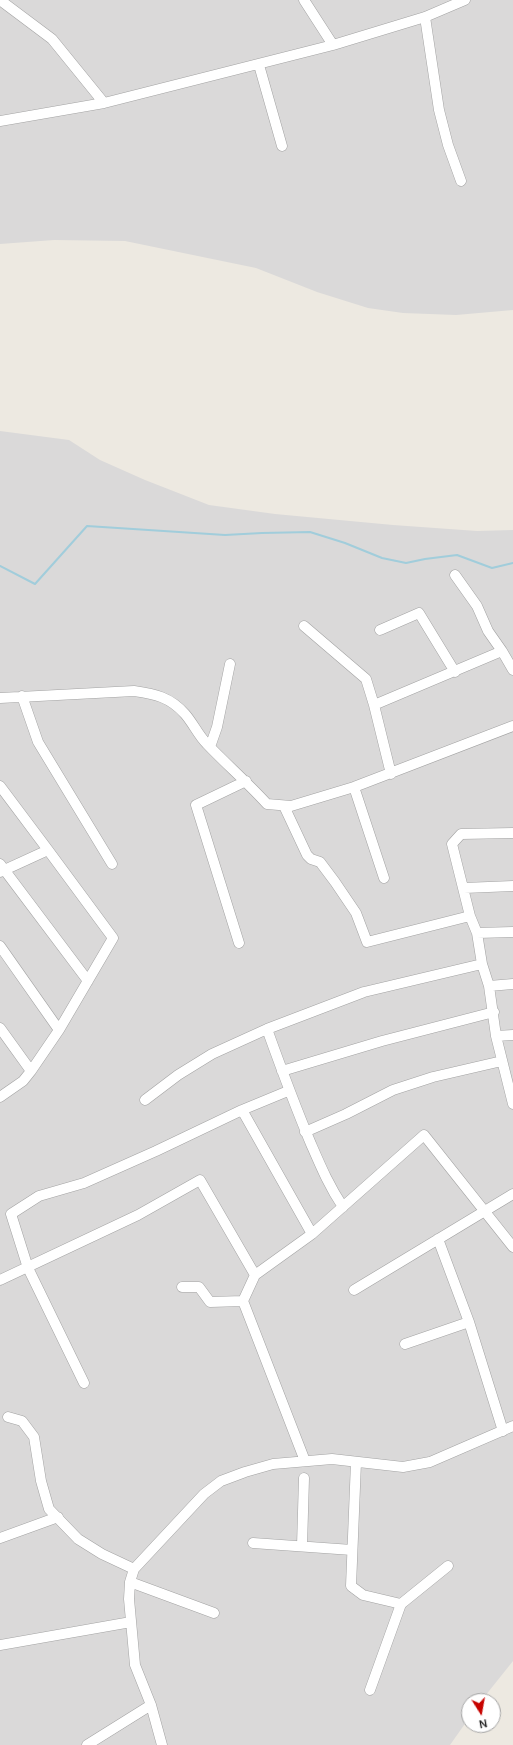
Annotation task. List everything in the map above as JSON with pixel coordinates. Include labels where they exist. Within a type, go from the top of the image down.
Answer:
[{"type":"street","points":[[0,0],[52,39],[104,103]]},
{"type":"street","points":[[304,0],[333,45]]},
{"type":"street","points":[[0,121],[104,103],[259,65],[333,45],[425,17],[465,0]]},
{"type":"street","points":[[425,17],[439,110],[448,145],[462,180]]},
{"type":"street","points":[[259,65],[282,146]]},
{"type":"street","points":[[455,575],[476,606],[488,631],[513,670]]},
{"type":"street","points":[[380,630],[418,613],[455,672]]},
{"type":"street","points":[[304,626],[366,679],[391,774]]},
{"type":"street","points":[[374,705],[502,651]]},
{"type":"street","points":[[210,747],[217,727],[230,664]]},
{"type":"street","points":[[0,698],[134,691],[155,694],[169,700],[185,713],[210,747],[246,781],[267,804],[284,806],[290,806],[354,787],[513,726]]},
{"type":"street","points":[[22,696],[38,742],[112,864]]},
{"type":"street","points":[[239,943],[196,805],[246,781]]},
{"type":"street","points":[[0,786],[113,938],[59,1030],[31,1071],[23,1081],[0,1097]]},
{"type":"street","points":[[354,787],[384,878]]},
{"type":"street","points":[[284,806],[307,855],[311,859],[320,862],[336,882],[356,913],[367,942],[470,916]]},
{"type":"street","points":[[513,833],[461,834],[452,844],[470,916],[477,933],[482,964],[489,986],[494,1012],[496,1036],[513,1104]]},
{"type":"street","points":[[48,850],[1,868],[88,981]]},
{"type":"street","points":[[464,888],[513,886]]},
{"type":"street","points":[[477,933],[513,932]]},
{"type":"street","points":[[0,946],[59,1030]]},
{"type":"street","points":[[145,1100],[178,1075],[212,1054],[267,1029],[364,992],[482,964]]},
{"type":"street","points":[[489,986],[513,984]]},
{"type":"street","points":[[282,1071],[382,1040],[494,1012]]},
{"type":"street","points":[[0,1028],[31,1071]]},
{"type":"street","points":[[267,1029],[288,1091],[305,1132],[329,1187],[343,1207]]},
{"type":"street","points":[[496,1036],[513,1035]]},
{"type":"street","points":[[305,1132],[346,1114],[393,1090],[433,1077],[502,1061]]},
{"type":"street","points":[[84,1383],[28,1268],[11,1214],[39,1196],[84,1183],[242,1110],[288,1091]]},
{"type":"street","points":[[242,1110],[312,1234]]},
{"type":"street","points":[[305,1461],[243,1300],[255,1275],[312,1234],[424,1135],[513,1247]]},
{"type":"street","points":[[0,1280],[138,1216],[200,1180],[255,1275]]},
{"type":"street","points":[[354,1290],[513,1194]]},
{"type":"street","points":[[162,1745],[151,1704],[135,1665],[128,1599],[130,1582],[134,1569],[199,1499],[221,1481],[273,1464],[332,1459],[403,1467],[416,1466],[430,1462],[508,1428],[438,1239]]},
{"type":"street","points":[[182,1287],[200,1287],[210,1302],[243,1300]]},
{"type":"street","points":[[405,1344],[469,1322]]},
{"type":"street","points":[[8,1417],[22,1421],[34,1437],[41,1481],[49,1508],[78,1539],[102,1554],[134,1569]]},
{"type":"street","points":[[356,1462],[351,1586],[363,1595],[401,1604]]},
{"type":"street","points":[[302,1546],[304,1478]]},
{"type":"street","points":[[0,1538],[58,1517]]},
{"type":"street","points":[[253,1543],[352,1550]]},
{"type":"street","points":[[370,1690],[401,1604],[448,1566]]},
{"type":"street","points":[[130,1582],[214,1613]]},
{"type":"street","points":[[0,1645],[131,1622]]},
{"type":"street","points":[[86,1745],[151,1704]]},
{"type":"shaded area","points":[[0,0],[513,0],[513,310],[456,315],[403,313],[368,308],[317,292],[256,268],[125,241],[54,240],[0,244]]},
{"type":"shaded area","points":[[0,431],[69,440],[100,460],[145,480],[209,505],[275,514],[393,525],[477,531],[513,530],[513,1661],[487,1693],[461,1693],[461,1729],[450,1745],[0,1745]]},
{"type":"waterway","points":[[0,566],[35,584],[87,526],[225,535],[310,532],[345,543],[382,558],[406,563],[457,555],[492,568],[513,563]]}]
